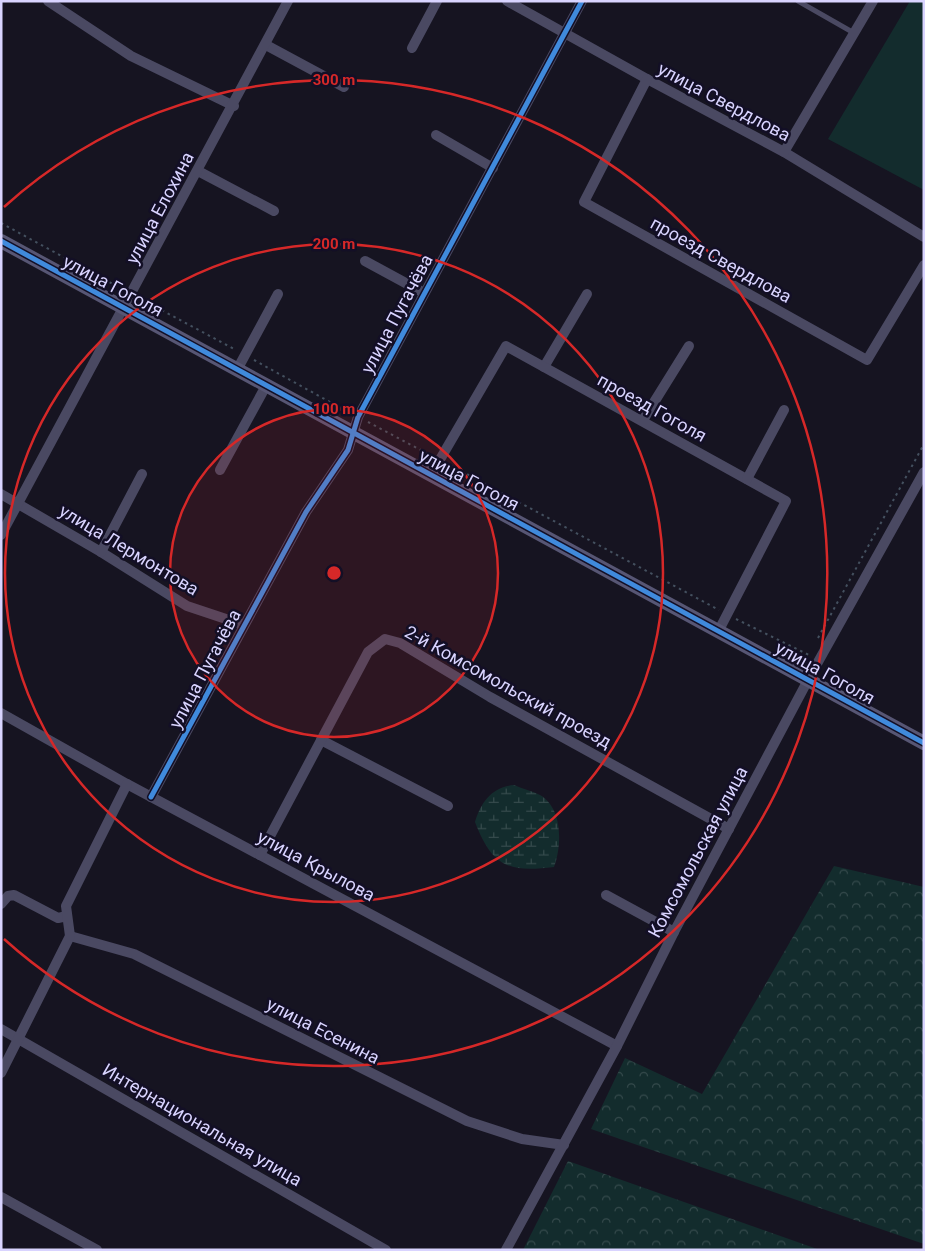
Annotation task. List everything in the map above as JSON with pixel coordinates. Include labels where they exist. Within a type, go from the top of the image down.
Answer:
[{"type":"street","points":[[48,1],[131,56],[234,106]]},
{"type":"street","name":"улица Елохина","points":[[1,535],[234,106],[288,1]]},
{"type":"street","points":[[412,48],[437,1]]},
{"type":"street","name":"улица Свердлова","points":[[507,1],[646,79],[784,152],[924,236]]},
{"type":"street","name":"улица Пугачёва","points":[[151,797],[306,512],[340,465],[354,434],[358,417],[582,1]]},
{"type":"street","points":[[784,152],[874,1]]},
{"type":"street","points":[[266,46],[344,87]]},
{"type":"street","name":"проезд Свердлова","points":[[646,79],[584,202],[867,360],[924,265]]},
{"type":"street","points":[[436,135],[493,168]]},
{"type":"street","points":[[198,171],[274,211]]},
{"type":"street","name":"улица Гоголя","points":[[1,241],[238,368],[354,434],[719,630],[924,743]]},
{"type":"street","points":[[365,261],[424,293]]},
{"type":"street","points":[[238,368],[278,294]]},
{"type":"street","points":[[544,367],[587,294]]},
{"type":"street","name":"проезд Гоголя","points":[[431,475],[506,346],[643,420],[786,501],[719,630]]},
{"type":"street","points":[[643,420],[689,346]]},
{"type":"street","points":[[220,470],[267,384]]},
{"type":"street","points":[[747,479],[784,410]]},
{"type":"street","points":[[102,552],[142,474]]},
{"type":"street","name":"Комсомольская улица","points":[[506,1250],[617,1046],[674,932],[808,680],[922,479]]},
{"type":"street","name":"улица Лермонтова","points":[[1,494],[102,552],[187,606],[244,626]]},
{"type":"street","name":"2-й Комсомольский проезд","points":[[260,855],[368,652],[385,639],[400,643],[490,698],[730,829]]},
{"type":"street","name":"улица Крылова","points":[[1,713],[151,797],[617,1046]]},
{"type":"street","points":[[321,740],[448,806]]},
{"type":"street","points":[[1,1073],[20,1039],[70,936],[66,906],[127,784]]},
{"type":"street","points":[[1,904],[8,896],[14,895],[58,918],[67,916]]},
{"type":"street","points":[[606,895],[674,932]]},
{"type":"street","name":"улица Есенина","points":[[70,936],[134,954],[467,1121],[522,1139],[564,1145]]},
{"type":"street","name":"Интернациональная улица","points":[[1,1029],[386,1250]]},
{"type":"street","points":[[1,1197],[97,1250]]},
{"type":"lane","points":[[798,1],[854,34]]},
{"type":"path","points":[[1,223],[358,417],[727,614],[808,656],[813,648]]},
{"type":"path","points":[[818,639],[924,444]]},
{"type":"green space","points":[[910,1],[924,1],[924,190],[828,139]]},
{"type":"green space","points":[[514,785],[540,795],[548,801],[553,809],[559,828],[557,858],[554,867],[525,869],[513,867],[495,857],[481,837],[475,822],[484,802],[499,789]]},
{"type":"green space","points":[[834,866],[924,887],[924,1244],[591,1129],[625,1058],[702,1094]]},
{"type":"green space","points":[[568,1161],[820,1250],[523,1250]]},
{"type":"cycle path","points":[[151,797],[306,512],[348,450],[358,417],[582,1]]},
{"type":"cycle path","points":[[1,241],[924,743]]}]
